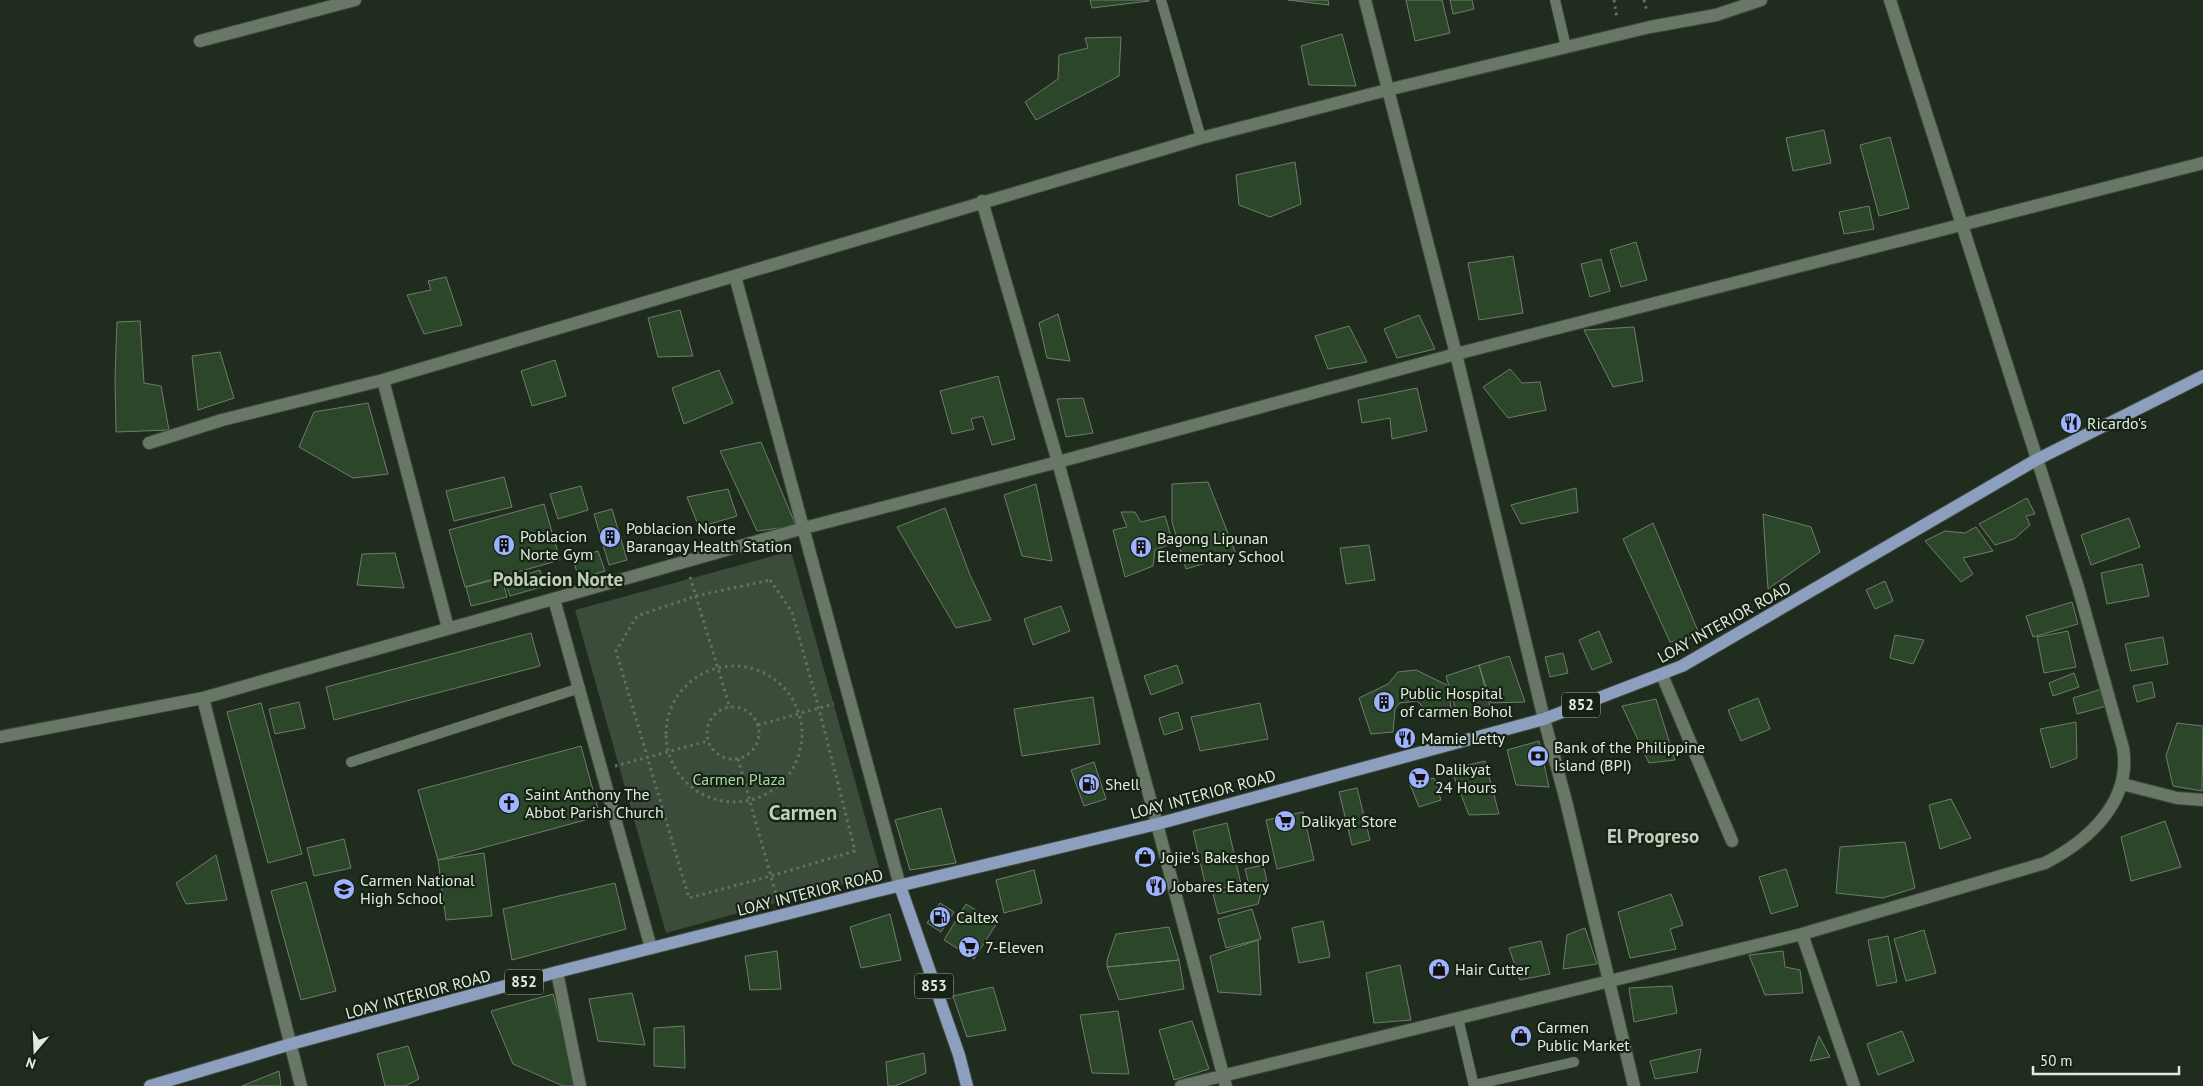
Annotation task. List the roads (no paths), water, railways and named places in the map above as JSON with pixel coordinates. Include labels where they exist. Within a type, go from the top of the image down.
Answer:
[{"type":"main road","name":"LOAY INTERIOR ROAD","points":[[150,1086],[291,1044],[557,972],[1157,824],[1544,719],[1662,675],[1709,651],[2036,460],[2203,376]]},
{"type":"main road","name":"853","points":[[900,886],[967,1086]]},
{"type":"street","points":[[200,41],[355,0]]},
{"type":"street","points":[[1365,0],[1456,354],[1634,1086]]},
{"type":"street","points":[[149,443],[222,420],[383,380],[982,201],[1201,138],[1387,90],[1566,47],[1716,15],[1761,0]]},
{"type":"street","points":[[1181,1086],[1225,1081],[1458,1018],[1802,934],[2045,863],[2073,847],[2108,813],[2122,784],[2124,772],[2123,748],[2078,587],[1890,0]]},
{"type":"street","points":[[0,737],[204,698],[804,528],[1058,462],[1456,354],[2203,163]]},
{"type":"street","points":[[982,201],[1058,462],[1225,1081]]},
{"type":"street","points":[[735,276],[900,886]]},
{"type":"street","points":[[383,380],[448,628]]},
{"type":"street","points":[[554,599],[651,948]]},
{"type":"street","points":[[1662,675],[1732,841]]},
{"type":"street","points":[[204,698],[301,1086]]},
{"type":"street","points":[[2122,784],[2177,798],[2203,800]]},
{"type":"street","points":[[1802,934],[1854,1086]]},
{"type":"street","points":[[557,972],[580,1086]]},
{"type":"lane","points":[[1161,0],[1201,138]]},
{"type":"lane","points":[[1555,0],[1566,47]]},
{"type":"lane","points":[[351,762],[580,688]]},
{"type":"lane","points":[[1458,1018],[1474,1086],[1574,1062]]},
{"type":"place","name":"Ricardo's","points":[[2071,423]]},
{"type":"place","name":"Poblacion Norte Barangay Health Station","points":[[610,537]]},
{"type":"place","name":"Poblacion Norte Gym","points":[[504,545]]},
{"type":"place","name":"Bagong Lipunan Elementary School","points":[[1141,547]]},
{"type":"place","name":"Public Hospital of carmen Bohol","points":[[1384,702]]},
{"type":"place","name":"Mamie Letty","points":[[1405,738]]},
{"type":"place","name":"Bank of the Philippine Island (BPI)","points":[[1538,756]]},
{"type":"place","name":"Dalikyat 24 Hours","points":[[1419,778]]},
{"type":"place","name":"Shell","points":[[1089,784]]},
{"type":"place","name":"Saint Anthony The Abbot Parish Church","points":[[509,803]]},
{"type":"place","name":"Dalikyat Store","points":[[1285,821]]},
{"type":"place","name":"Jojie's Bakeshop","points":[[1145,857]]},
{"type":"place","name":"Jobares Eatery","points":[[1156,886]]},
{"type":"place","name":"Carmen National High School","points":[[344,889]]},
{"type":"place","name":"Caltex","points":[[940,917]]},
{"type":"place","name":"7-Eleven","points":[[969,947]]},
{"type":"place","name":"Hair Cutter","points":[[1439,969]]},
{"type":"place","name":"Carmen Public Market","points":[[1521,1036]]},
{"type":"district","name":"Poblacion Norte","points":[[558,579]]},
{"type":"district","name":"Carmen","points":[[803,813]]},
{"type":"district","name":"El Progreso","points":[[1653,836]]},
{"type":"park label","name":"Carmen Plaza","points":[[739,779]]}]
